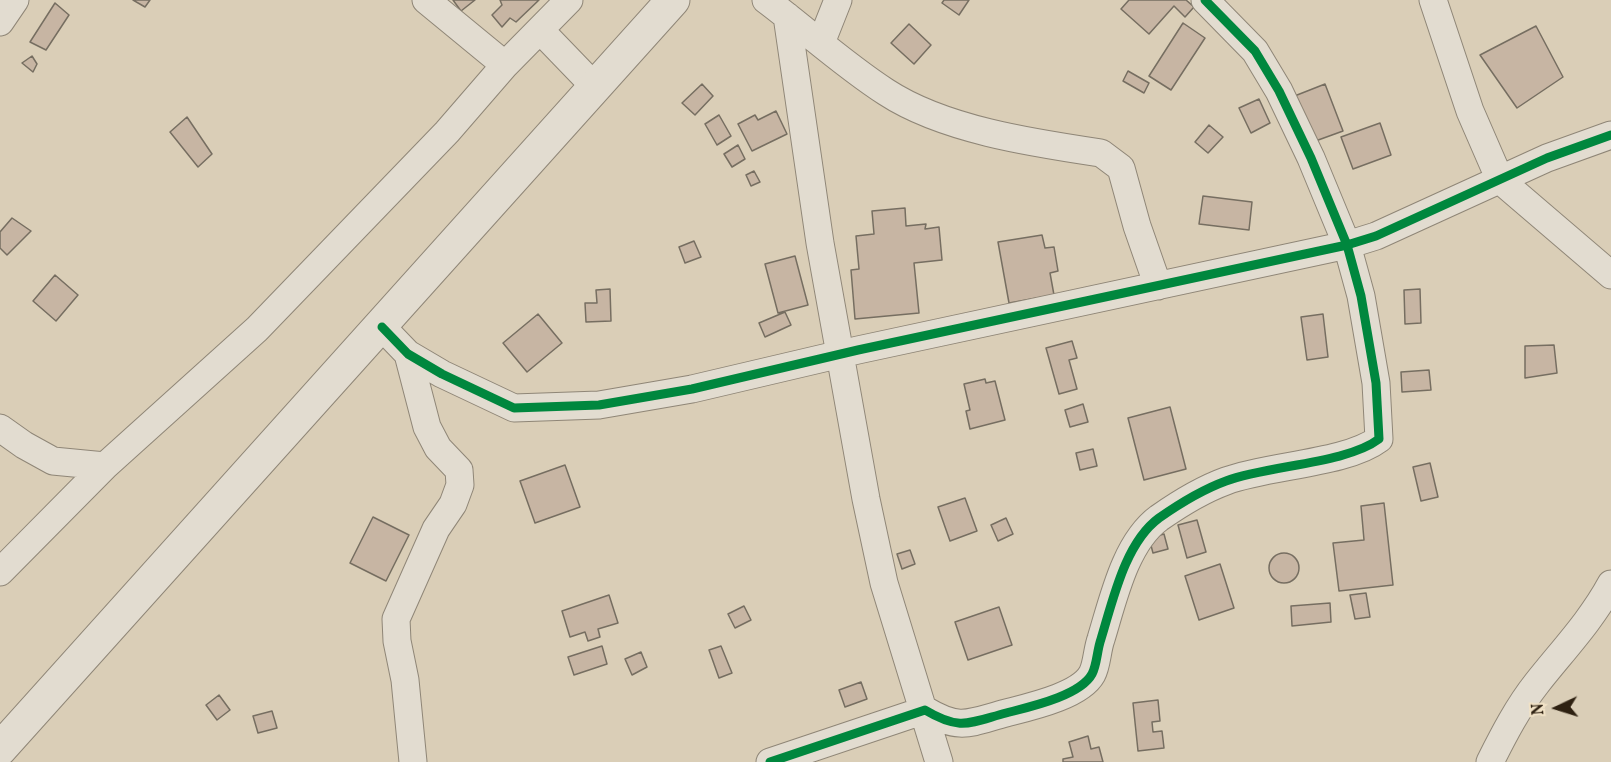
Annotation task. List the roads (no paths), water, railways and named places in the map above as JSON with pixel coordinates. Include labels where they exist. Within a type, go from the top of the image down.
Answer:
[{"type":"street","points":[[0,21],[15,0]]},
{"type":"street","points":[[426,0],[505,65]]},
{"type":"street","points":[[0,572],[105,466],[257,329],[447,132],[505,65],[569,0]]},
{"type":"street","points":[[0,749],[382,327],[673,0]]},
{"type":"street","points":[[821,43],[838,0]]},
{"type":"street","points":[[770,762],[925,710],[945,722],[962,725],[1040,704],[1073,691],[1092,675],[1100,641],[1123,574],[1140,535],[1159,518],[1227,480],[1345,453],[1372,445],[1379,439],[1376,383],[1361,296],[1347,245],[1311,158],[1279,91],[1256,51],[1205,0]]},
{"type":"street","points":[[1433,0],[1470,111],[1500,180],[1611,275]]},
{"type":"street","points":[[776,8],[886,93],[927,113],[1026,142],[1101,153],[1112,159],[1122,168],[1137,226],[1158,286]]},
{"type":"street","points":[[776,8],[884,583],[925,710],[939,762]]},
{"type":"street","points":[[540,30],[595,87]]},
{"type":"street","points":[[382,327],[408,354],[442,374],[514,408],[599,405],[692,389],[840,354],[1347,245],[1376,236],[1547,158],[1611,135]]},
{"type":"street","points":[[408,354],[427,428],[438,447],[459,470],[460,485],[453,504],[436,530],[396,619],[413,762]]},
{"type":"street","points":[[0,428],[24,446],[53,461],[105,466]]},
{"type":"street","points":[[1490,762],[1510,722],[1536,683],[1598,608],[1611,584]]}]
